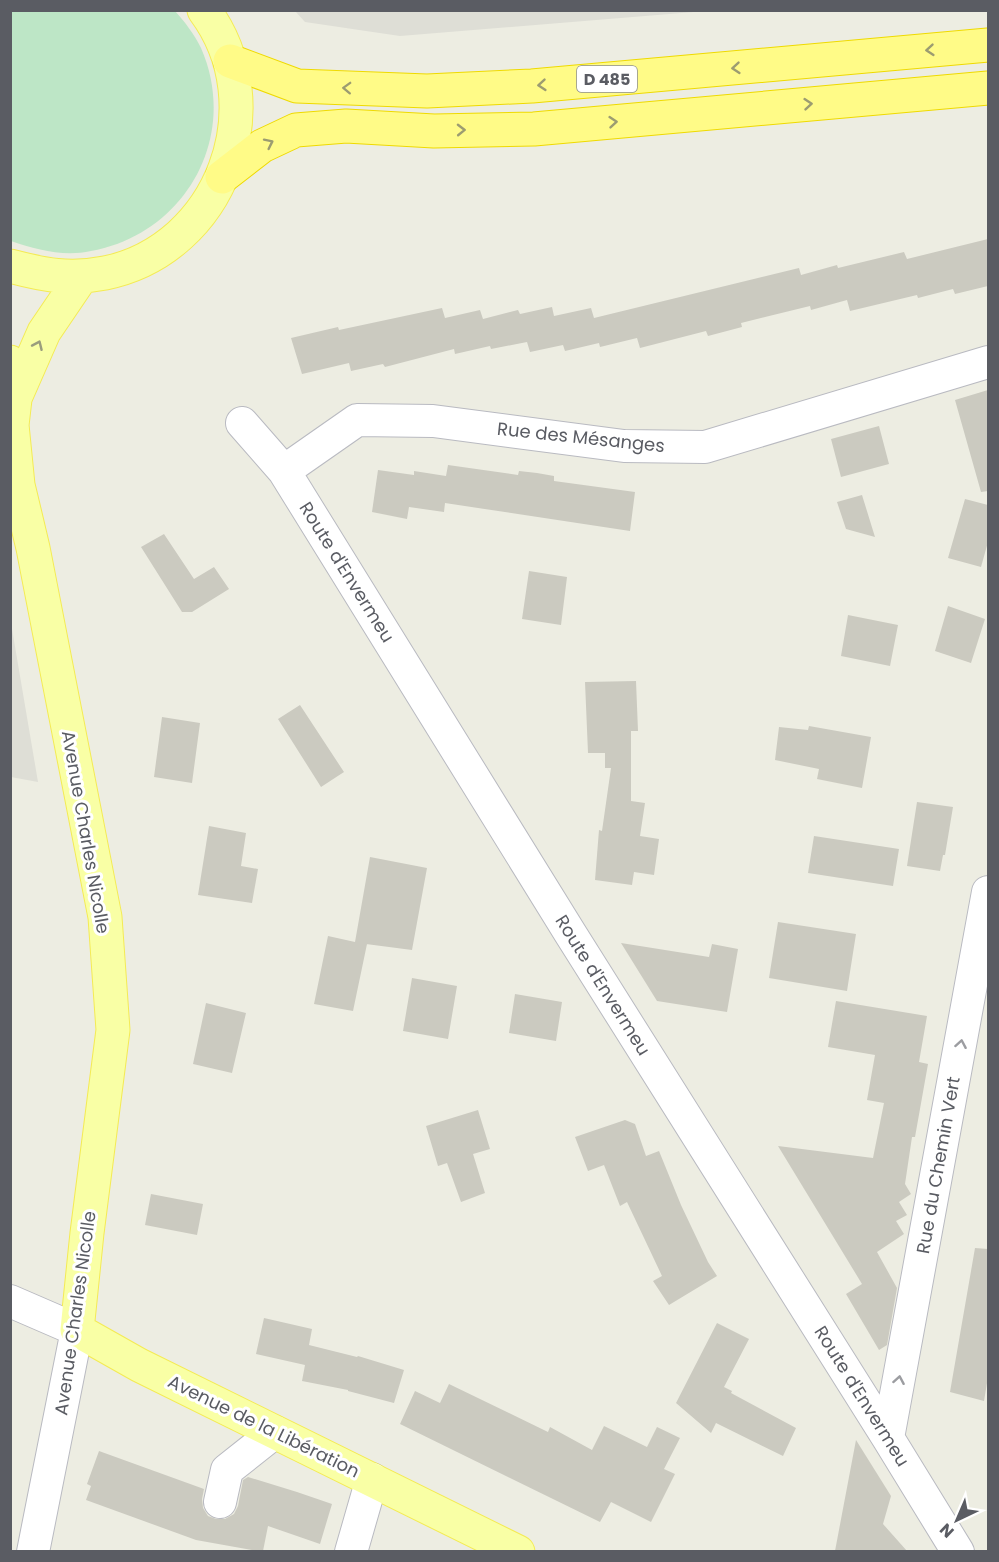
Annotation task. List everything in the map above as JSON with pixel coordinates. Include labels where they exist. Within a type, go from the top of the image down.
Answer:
[{"type":"highway","name":"D 485","points":[[230,61],[297,86],[427,91],[532,86],[988,45]]},
{"type":"highway","points":[[222,177],[262,146],[296,130],[346,126],[434,131],[534,129],[988,88]]},
{"type":"main road","points":[[10,267],[45,275],[82,276],[131,265],[154,254],[176,239],[210,200],[222,177],[234,140],[237,100],[230,61],[214,24],[204,10]]},
{"type":"main road","name":"Avenue Charles Nicolle","points":[[15,399],[44,332],[82,276]]},
{"type":"main road","name":"Avenue Charles Nicolle","points":[[10,362],[15,399],[12,425],[18,485],[33,548],[105,917],[113,1030],[76,1330]]},
{"type":"main road","name":"Avenue de la Libération","points":[[76,1330],[140,1365],[518,1551]]},
{"type":"street","name":"Rue des Mésanges","points":[[284,471],[357,420],[433,421],[624,446],[705,447],[988,362]]},
{"type":"street","name":"Route d'Envermeu","points":[[242,423],[284,471],[570,933],[958,1551]]},
{"type":"street","name":"Rue du Chemin Vert","points":[[888,1438],[988,892]]},
{"type":"street","name":"Avenue de la Libération","points":[[10,1301],[76,1330]]},
{"type":"street","name":"Avenue Charles Nicolle","points":[[33,1551],[76,1330]]},
{"type":"street","points":[[220,1503],[227,1470],[275,1432]]},
{"type":"street","points":[[351,1551],[372,1479]]},
{"type":"shaded area","points":[[295,11],[706,11],[400,36],[305,22]]},
{"type":"shaded area","points":[[11,623],[38,782],[11,777]]},
{"type":"green space","points":[[11,10],[175,11],[192,33],[201,48],[211,82],[213,115],[208,147],[196,176],[177,203],[153,225],[124,241],[81,253],[51,252],[11,241]]},
{"type":"building","points":[[988,239],[988,286],[955,294],[953,289],[918,298],[917,295],[850,311],[847,300],[811,310],[810,306],[741,323],[742,327],[708,336],[706,331],[640,348],[637,338],[600,347],[599,343],[565,351],[563,345],[530,352],[527,342],[491,349],[490,346],[455,354],[454,349],[385,367],[383,364],[351,371],[349,363],[302,374],[291,338],[442,308],[445,318],[480,310],[483,319],[518,310],[520,314],[552,307],[554,316],[591,308],[594,318],[799,268],[801,275],[837,265],[838,268],[904,252],[907,259]]},
{"type":"building","points":[[988,390],[988,491],[981,492],[955,400]]},
{"type":"building","points":[[879,426],[889,464],[841,477],[831,439]]},
{"type":"building","points":[[448,465],[518,475],[519,471],[537,473],[554,476],[554,481],[635,492],[630,531],[445,503],[444,512],[409,507],[407,519],[372,512],[378,470],[414,475],[414,471],[446,476]]},
{"type":"building","points":[[862,495],[875,537],[846,529],[837,502]]},
{"type":"building","points":[[965,499],[988,505],[988,542],[981,567],[948,558]]},
{"type":"building","points":[[164,534],[194,579],[214,567],[229,589],[192,612],[182,612],[141,547]]},
{"type":"building","points":[[529,571],[567,577],[561,625],[522,619]]},
{"type":"building","points":[[948,606],[985,619],[971,663],[935,651]]},
{"type":"building","points":[[848,615],[898,625],[890,666],[841,656]]},
{"type":"building","points":[[636,681],[638,731],[631,731],[631,801],[645,803],[640,836],[659,839],[654,875],[634,872],[632,885],[595,880],[599,830],[602,831],[611,768],[605,768],[605,753],[588,753],[585,682]]},
{"type":"building","points":[[300,705],[344,772],[321,787],[278,719]]},
{"type":"building","points":[[162,717],[200,723],[192,783],[154,777]]},
{"type":"building","points":[[809,726],[871,737],[862,788],[817,779],[819,769],[775,760],[779,727],[808,730]]},
{"type":"building","points":[[917,802],[953,807],[940,871],[907,866]]},
{"type":"building","points":[[209,826],[246,833],[241,866],[258,869],[252,903],[198,895]]},
{"type":"building","points":[[814,836],[899,849],[893,886],[808,873]]},
{"type":"building","points":[[370,857],[427,868],[412,950],[367,944],[353,1011],[314,1004],[328,936],[355,942]]},
{"type":"building","points":[[778,922],[856,934],[847,991],[769,978]]},
{"type":"building","points":[[621,943],[709,957],[712,944],[738,949],[727,1012],[657,1001]]},
{"type":"building","points":[[412,978],[457,986],[448,1039],[403,1031]]},
{"type":"building","points":[[515,994],[562,1002],[556,1041],[509,1033]]},
{"type":"building","points":[[836,1001],[927,1016],[919,1062],[928,1064],[915,1137],[912,1137],[905,1184],[911,1194],[899,1202],[907,1215],[896,1221],[904,1234],[877,1252],[897,1288],[887,1345],[879,1350],[846,1294],[862,1284],[778,1146],[873,1158],[884,1103],[867,1100],[875,1055],[828,1047]]},
{"type":"building","points":[[206,1003],[246,1013],[232,1073],[193,1064]]},
{"type":"building","points":[[478,1110],[490,1149],[473,1154],[485,1193],[461,1202],[447,1163],[438,1166],[426,1126]]},
{"type":"building","points":[[625,1120],[635,1124],[646,1156],[659,1151],[681,1205],[717,1276],[669,1305],[653,1281],[662,1276],[627,1202],[620,1206],[604,1165],[588,1171],[575,1137]]},
{"type":"building","points":[[151,1194],[203,1204],[197,1235],[145,1225]]},
{"type":"building","points":[[975,1248],[988,1249],[988,1377],[984,1401],[950,1392]]},
{"type":"building","points":[[264,1318],[312,1329],[309,1345],[358,1356],[404,1370],[394,1403],[348,1390],[302,1381],[305,1365],[256,1354]]},
{"type":"building","points":[[717,1323],[749,1339],[724,1387],[796,1428],[783,1456],[716,1423],[711,1433],[676,1403]]},
{"type":"building","points":[[449,1384],[548,1432],[550,1427],[592,1450],[604,1426],[647,1447],[657,1427],[680,1438],[664,1469],[675,1474],[651,1522],[611,1502],[600,1522],[400,1424],[415,1391],[440,1403]]},
{"type":"building","points":[[856,1440],[891,1496],[883,1524],[907,1551],[835,1551]]},
{"type":"building","points":[[99,1451],[204,1489],[203,1508],[208,1516],[216,1519],[225,1519],[234,1514],[238,1506],[243,1480],[248,1477],[332,1504],[320,1544],[268,1526],[263,1551],[196,1540],[86,1500],[91,1486],[87,1484]]}]
